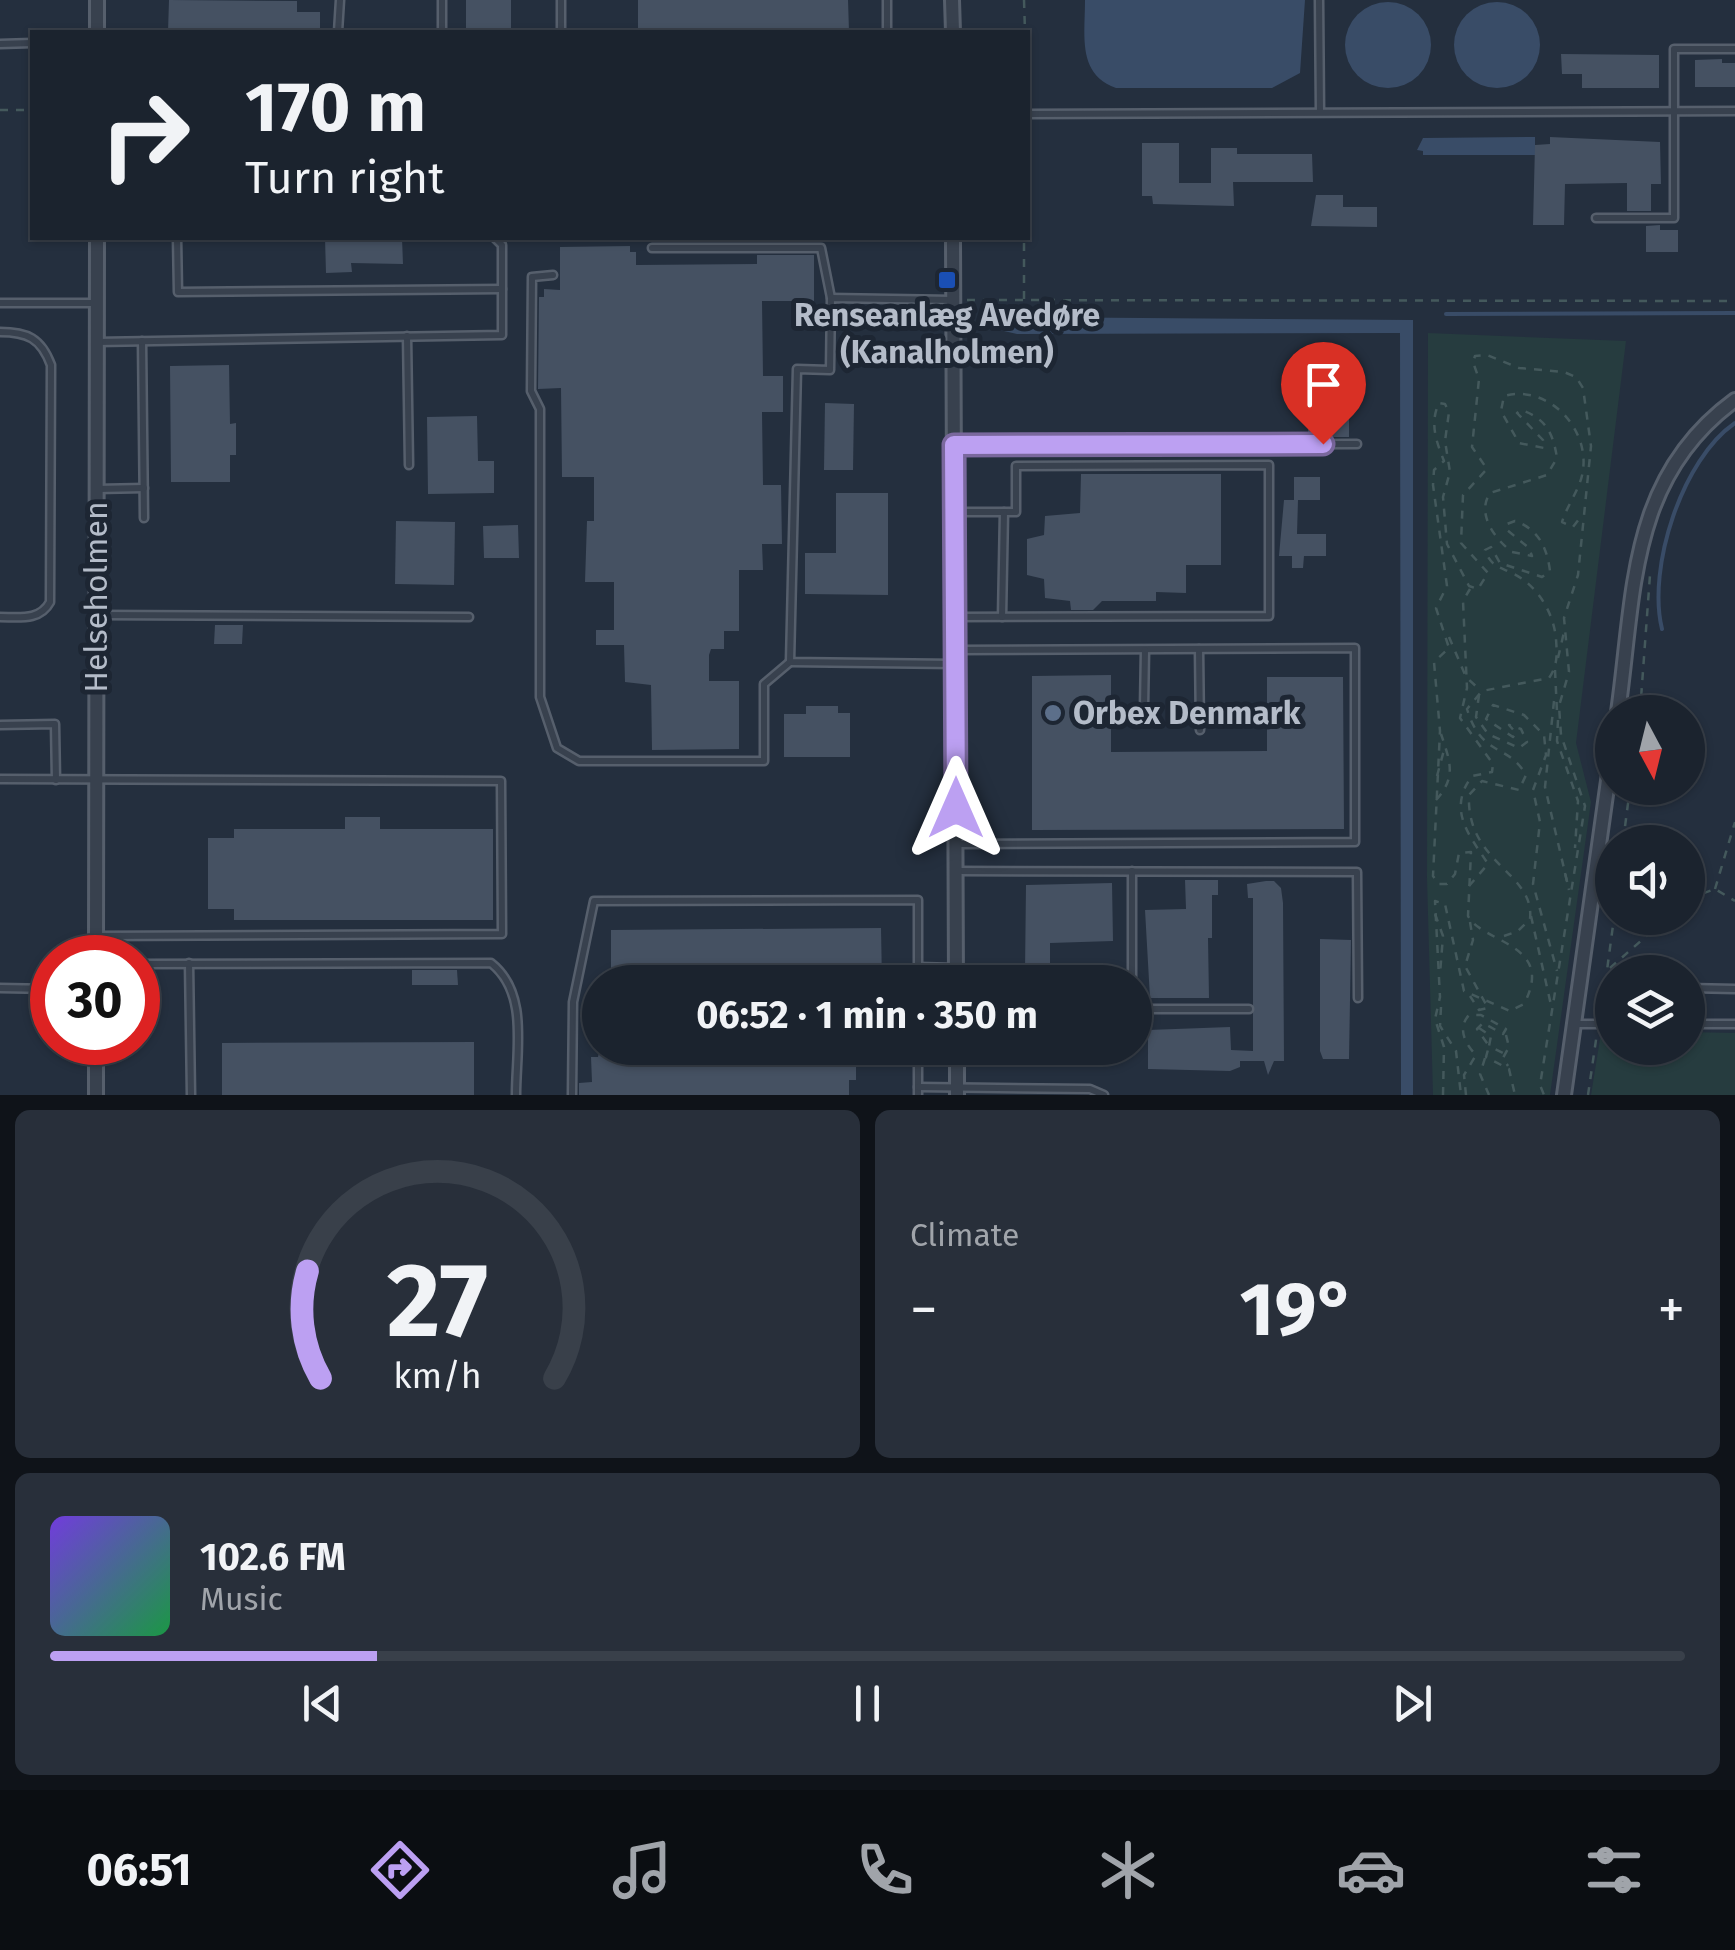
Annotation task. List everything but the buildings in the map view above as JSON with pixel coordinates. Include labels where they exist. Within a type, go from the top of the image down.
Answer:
[{"type":"street","points":[[97,0],[97,30]]},
{"type":"street","points":[[952,0],[952,30]]},
{"type":"street","name":"Helseholmen","points":[[96,240],[96,935]]},
{"type":"street","points":[[953,240],[956,965]]},
{"type":"street","points":[[1621,695],[1650,508],[1685,444],[1735,400]]},
{"type":"street","points":[[1564,1095],[1605,805]]},
{"type":"street","points":[[96,1065],[96,1095]]},
{"type":"street","points":[[957,1065],[957,1092]]},
{"type":"lane","points":[[338,30],[340,0]]},
{"type":"lane","points":[[442,0],[442,30]]},
{"type":"lane","points":[[560,0],[560,30]]},
{"type":"lane","points":[[886,0],[886,30]]},
{"type":"lane","points":[[1320,0],[1320,112]]},
{"type":"lane","points":[[0,44],[30,44]]},
{"type":"lane","points":[[1596,218],[1674,218],[1674,49],[1735,48]]},
{"type":"lane","points":[[1030,114],[1735,112]]},
{"type":"lane","points":[[177,240],[178,292],[502,289]]},
{"type":"lane","points":[[96,342],[502,335],[502,245],[496,240]]},
{"type":"lane","points":[[652,248],[821,248],[831,298],[830,370],[797,369],[790,662]]},
{"type":"lane","points":[[552,276],[532,276],[532,392],[540,409],[540,697],[557,748],[579,761],[764,761],[764,684],[790,662],[1145,649],[1354,648],[1356,842],[956,844]]},
{"type":"lane","points":[[831,298],[954,300]]},
{"type":"lane","points":[[0,302],[96,303]]},
{"type":"lane","points":[[0,332],[23,332],[36,339],[52,365],[50,602],[45,612],[33,617],[0,617]]},
{"type":"lane","points":[[407,336],[408,465]]},
{"type":"lane","points":[[142,341],[144,518]]},
{"type":"lane","points":[[954,445],[1356,444]]},
{"type":"lane","points":[[954,512],[1016,512],[1016,466],[1269,465],[1269,616],[955,617]]},
{"type":"lane","points":[[96,488],[144,488]]},
{"type":"lane","points":[[1002,617],[1004,512]]},
{"type":"lane","points":[[96,615],[469,617]]},
{"type":"lane","points":[[1144,708],[1145,649]]},
{"type":"lane","points":[[1199,649],[1200,730]]},
{"type":"lane","points":[[0,724],[55,724],[56,780]]},
{"type":"lane","points":[[0,779],[501,781],[502,934],[160,936]]},
{"type":"lane","points":[[956,871],[1357,872],[1358,998]]},
{"type":"lane","points":[[1132,872],[1132,965]]},
{"type":"lane","points":[[572,1095],[573,1002],[594,901],[918,900],[918,965]]},
{"type":"lane","points":[[189,963],[191,1095]]},
{"type":"lane","points":[[160,964],[491,963],[508,977],[515,993],[516,1095]]},
{"type":"lane","points":[[0,988],[30,988]]},
{"type":"lane","points":[[1705,988],[1735,988]]},
{"type":"lane","points":[[1152,1010],[1250,1010]]},
{"type":"lane","points":[[1574,1024],[1595,1024]]},
{"type":"lane","points":[[1705,1024],[1735,1024]]},
{"type":"lane","points":[[918,1065],[918,1091],[1090,1089],[1104,1095]]},
{"type":"path","points":[[1024,0],[1024,30]]},
{"type":"path","points":[[0,110],[30,110]]},
{"type":"path","points":[[1024,240],[1024,300]]},
{"type":"path","points":[[954,300],[1735,301]]},
{"type":"path","points":[[1472,587],[1483,586],[1488,574],[1460,543],[1463,495],[1487,469],[1472,447],[1479,386],[1473,369],[1475,356],[1487,355],[1519,368],[1564,372],[1576,377],[1583,388],[1591,446],[1578,575],[1556,665],[1549,678],[1482,691],[1467,709],[1476,737],[1518,764],[1527,780],[1519,790],[1489,781],[1474,786],[1468,806],[1472,832],[1522,890],[1552,1010]]},
{"type":"path","points":[[1570,894],[1545,787],[1556,665],[1554,622],[1548,608],[1517,576],[1492,564],[1485,550],[1491,547],[1500,563],[1525,572],[1550,574],[1548,557],[1533,528],[1515,521],[1507,524],[1507,530],[1530,548],[1532,556],[1504,546],[1486,520],[1484,505],[1490,493],[1547,476],[1557,458],[1548,426],[1538,415],[1521,410],[1517,413],[1543,440],[1544,448],[1518,443],[1500,411],[1504,396],[1539,396],[1554,404],[1568,420],[1579,440],[1583,470],[1562,522],[1573,527],[1583,514]]},
{"type":"path","points":[[1472,587],[1447,544],[1443,497],[1450,472],[1445,440],[1450,412],[1445,404],[1440,404],[1434,444],[1444,461],[1434,470],[1433,484],[1447,586],[1436,608],[1466,678],[1482,691]]},
{"type":"path","points":[[1641,695],[1650,571]]},
{"type":"path","points":[[1467,888],[1488,864],[1464,832],[1467,783],[1472,776],[1492,772],[1494,764],[1460,718],[1466,678],[1464,600],[1472,587]]},
{"type":"path","points":[[1446,629],[1449,648],[1434,662],[1433,675],[1440,732],[1434,880],[1439,884],[1451,881],[1458,856],[1465,850],[1473,858],[1466,904],[1473,940],[1465,966],[1470,982],[1488,1003]]},
{"type":"path","points":[[1544,1095],[1540,1085],[1585,806],[1559,716],[1569,672],[1570,647],[1564,630]]},
{"type":"path","points":[[1482,691],[1476,717],[1488,734],[1519,748],[1527,742],[1521,729],[1509,725],[1516,736],[1508,736],[1486,719],[1494,705],[1524,716],[1544,734],[1546,755],[1533,790],[1540,822],[1533,884],[1551,936],[1558,977]]},
{"type":"path","points":[[1554,694],[1558,741],[1578,802],[1576,854]]},
{"type":"path","points":[[1435,801],[1446,788],[1452,769],[1440,732]]},
{"type":"path","points":[[1437,777],[1444,744]]},
{"type":"path","points":[[1714,889],[1735,822]]},
{"type":"path","points":[[1705,892],[1714,889]]},
{"type":"path","points":[[1714,889],[1735,901]]},
{"type":"path","points":[[1464,1095],[1456,1051],[1440,1026],[1435,901],[1442,899],[1446,908],[1462,988],[1480,1010],[1488,1008],[1488,1003]]},
{"type":"path","points":[[1502,937],[1518,931],[1531,914]]},
{"type":"path","points":[[1470,918],[1480,930],[1502,937],[1518,949],[1528,966],[1528,997],[1524,1004],[1510,1011],[1470,996]]},
{"type":"path","points":[[1623,955],[1647,935]]},
{"type":"path","points":[[1440,989],[1435,1020],[1444,1047],[1444,1095]]},
{"type":"path","points":[[1464,1095],[1464,1075],[1476,1055],[1467,1046],[1466,1018],[1481,1015],[1506,1033],[1509,1047],[1505,1054],[1515,1095]]},
{"type":"path","points":[[1505,1054],[1489,1046],[1478,1029],[1483,1024],[1506,1033]]},
{"type":"path","points":[[1489,1046],[1480,1074],[1489,1095]]},
{"type":"path","points":[[1588,1095],[1595,1050]]},
{"type":"path","points":[[1486,1057],[1509,1069]]},
{"type":"green space","points":[[1428,333],[1626,341],[1576,743],[1591,802],[1550,1095],[1433,1095],[1427,878]]},
{"type":"green space","points":[[1705,1032],[1735,1033],[1735,1095],[1591,1095],[1596,1065],[1705,1065]]},
{"type":"water","points":[[1085,0],[1305,0],[1300,73],[1272,88],[1116,88],[1103,82],[1089,63]]},
{"type":"water","points":[[1380,2],[1396,2],[1419,14],[1428,28],[1428,62],[1419,76],[1396,88],[1380,88],[1364,81],[1352,69],[1345,53],[1345,37],[1352,21],[1364,9]]},
{"type":"water","points":[[1489,2],[1505,2],[1528,14],[1537,28],[1537,62],[1528,76],[1505,88],[1489,88],[1473,81],[1461,69],[1454,53],[1454,37],[1461,21],[1473,9]]},
{"type":"water","points":[[1535,137],[1535,155],[1423,155],[1423,151],[1417,150],[1423,138]]},
{"type":"water","points":[[1002,317],[1413,320],[1413,1095],[1401,1095],[1400,333],[1017,334],[995,329]]},
{"type":"waterway","points":[[1446,314],[1735,313]]},
{"type":"waterway","points":[[1662,629],[1660,576],[1673,517],[1699,462],[1735,423]]},
{"type":"place","name":"Renseanlæg Avedøre (Kanalholmen)","points":[[947,280]]},
{"type":"place","name":"Orbex Denmark","points":[[1053,713]]},
{"type":"route","points":[[956,808],[954,445],[1323,444]]}]
